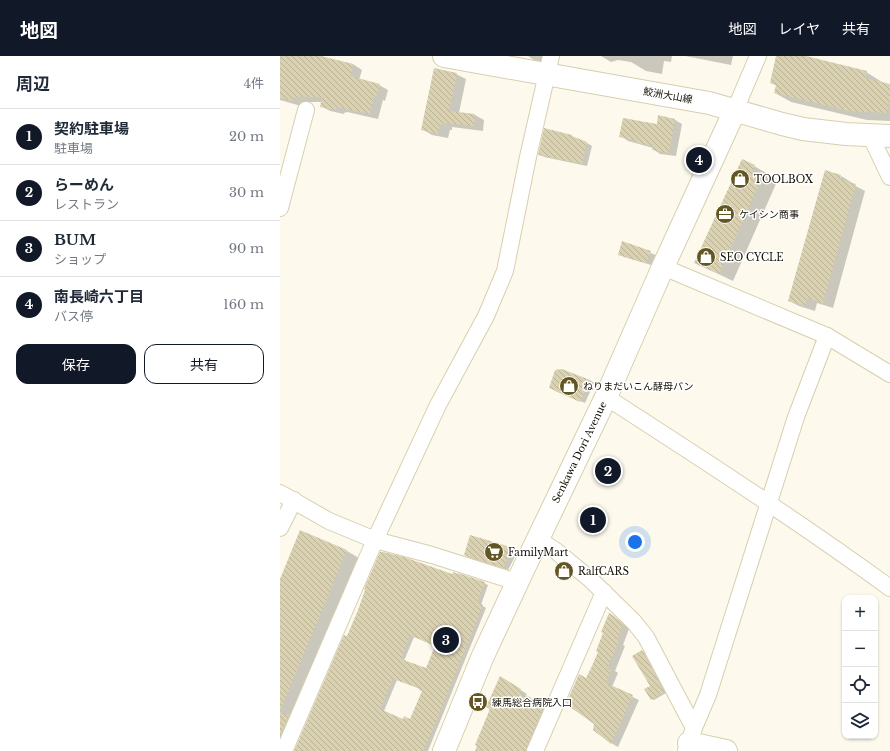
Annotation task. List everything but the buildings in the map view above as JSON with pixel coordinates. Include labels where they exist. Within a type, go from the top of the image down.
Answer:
[{"type":"main road","name":"鮫洲大山線","points":[[444,56],[548,65],[735,110],[803,129],[880,136]]},
{"type":"main road","name":"Senkawa Dori Avenue","points":[[444,751],[482,658],[606,397],[663,267],[735,110]]},
{"type":"main road","points":[[690,741],[726,751]]},
{"type":"street","points":[[735,110],[758,56]]},
{"type":"street","points":[[284,751],[375,540],[438,405],[486,316],[505,271],[548,65]]},
{"type":"street","points":[[280,208],[306,110]]},
{"type":"street","points":[[880,136],[890,177]]},
{"type":"street","points":[[663,267],[827,336],[890,374]]},
{"type":"street","points":[[690,741],[708,696],[796,417],[827,336]]},
{"type":"street","points":[[606,397],[768,502],[836,548],[890,588]]},
{"type":"street","points":[[280,493],[329,521],[375,540],[437,557],[517,582]]},
{"type":"street","points":[[280,528],[294,500]]},
{"type":"street","points":[[538,539],[556,551],[604,592],[634,622],[646,637],[690,741]]},
{"type":"street","points":[[534,751],[604,592]]},
{"type":"place","name":"南長崎六丁目","points":[[699,160]]},
{"type":"place","name":"TOOLBOX","points":[[740,179]]},
{"type":"place","name":"ケイシン商事","points":[[725,214]]},
{"type":"place","name":"SEO CYCLE","points":[[706,257]]},
{"type":"place","name":"ねりまだいこん酵母パン","points":[[569,386]]},
{"type":"place","name":"らーめん","points":[[608,471]]},
{"type":"place","name":"契約駐車場","points":[[593,520]]},
{"type":"place","name":"FamilyMart","points":[[494,552]]},
{"type":"place","name":"RalfCARS","points":[[564,571]]},
{"type":"place","name":"BUM","points":[[446,640]]},
{"type":"place","name":"練馬総合病院入口","points":[[478,702]]}]
